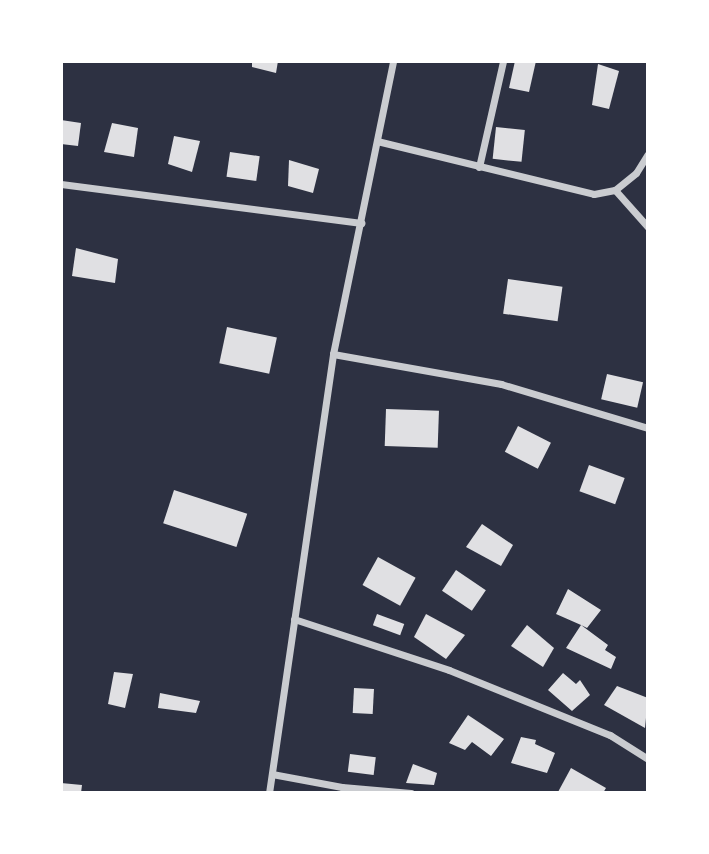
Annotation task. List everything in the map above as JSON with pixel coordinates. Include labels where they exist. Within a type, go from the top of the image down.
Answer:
[{"type":"street","points":[[269,793],[333,354],[393,61]]},
{"type":"street","points":[[479,167],[503,61]]},
{"type":"street","points":[[377,141],[594,194],[615,190],[636,173],[648,155]]},
{"type":"street","points":[[61,184],[361,223]]},
{"type":"street","points":[[615,190],[648,227]]},
{"type":"street","points":[[333,354],[501,384],[648,428]]},
{"type":"street","points":[[294,619],[485,684],[610,735],[648,758]]},
{"type":"street","points":[[272,774],[342,787],[411,793]]},
{"type":"building","points":[[252,61],[278,61],[276,73],[252,67]]},
{"type":"building","points":[[515,61],[536,61],[529,92],[509,88]]},
{"type":"building","points":[[598,64],[619,71],[609,109],[592,105]]},
{"type":"building","points":[[61,120],[81,123],[78,146],[61,144]]},
{"type":"building","points":[[112,123],[138,128],[134,157],[104,152]]},
{"type":"building","points":[[496,127],[525,130],[521,162],[493,159]]},
{"type":"building","points":[[174,136],[200,141],[192,172],[168,164]]},
{"type":"building","points":[[230,152],[260,156],[256,181],[227,177]]},
{"type":"building","points":[[289,160],[319,169],[313,193],[288,186]]},
{"type":"building","points":[[76,248],[118,259],[115,283],[72,276]]},
{"type":"building","points":[[508,279],[562,287],[558,321],[503,314]]},
{"type":"building","points":[[227,327],[277,338],[269,374],[219,363]]},
{"type":"building","points":[[607,374],[643,382],[637,408],[601,399]]},
{"type":"building","points":[[386,409],[439,411],[438,448],[385,446]]},
{"type":"building","points":[[518,426],[551,443],[538,469],[505,452]]},
{"type":"building","points":[[589,465],[625,478],[615,504],[579,491]]},
{"type":"building","points":[[174,490],[247,514],[236,547],[163,523]]},
{"type":"building","points":[[482,524],[513,545],[501,566],[466,547]]},
{"type":"building","points":[[378,557],[416,578],[400,606],[362,585]]},
{"type":"building","points":[[456,570],[486,590],[472,611],[442,591]]},
{"type":"building","points":[[568,589],[601,610],[587,628],[556,614]]},
{"type":"building","points":[[377,614],[404,624],[400,635],[373,625]]},
{"type":"building","points":[[426,614],[465,635],[446,659],[414,637]]},
{"type":"building","points":[[527,625],[554,648],[543,667],[511,646]]},
{"type":"building","points":[[581,625],[608,645],[605,650],[616,657],[611,669],[566,648]]},
{"type":"building","points":[[114,672],[133,674],[125,708],[108,704]]},
{"type":"building","points":[[563,673],[576,684],[580,680],[590,695],[572,711],[548,690]]},
{"type":"building","points":[[617,686],[648,698],[645,728],[604,705]]},
{"type":"building","points":[[354,688],[374,689],[373,714],[353,713]]},
{"type":"building","points":[[160,693],[200,701],[196,713],[158,708]]},
{"type":"building","points":[[468,715],[504,739],[491,756],[472,742],[465,750],[449,743]]},
{"type":"building","points":[[521,737],[536,740],[535,744],[555,753],[547,773],[511,763]]},
{"type":"building","points":[[350,754],[376,757],[374,775],[348,772]]},
{"type":"building","points":[[413,764],[437,773],[434,785],[406,783]]},
{"type":"building","points":[[571,768],[606,788],[603,793],[558,792]]},
{"type":"building","points":[[61,783],[82,785],[81,793],[61,793]]}]
